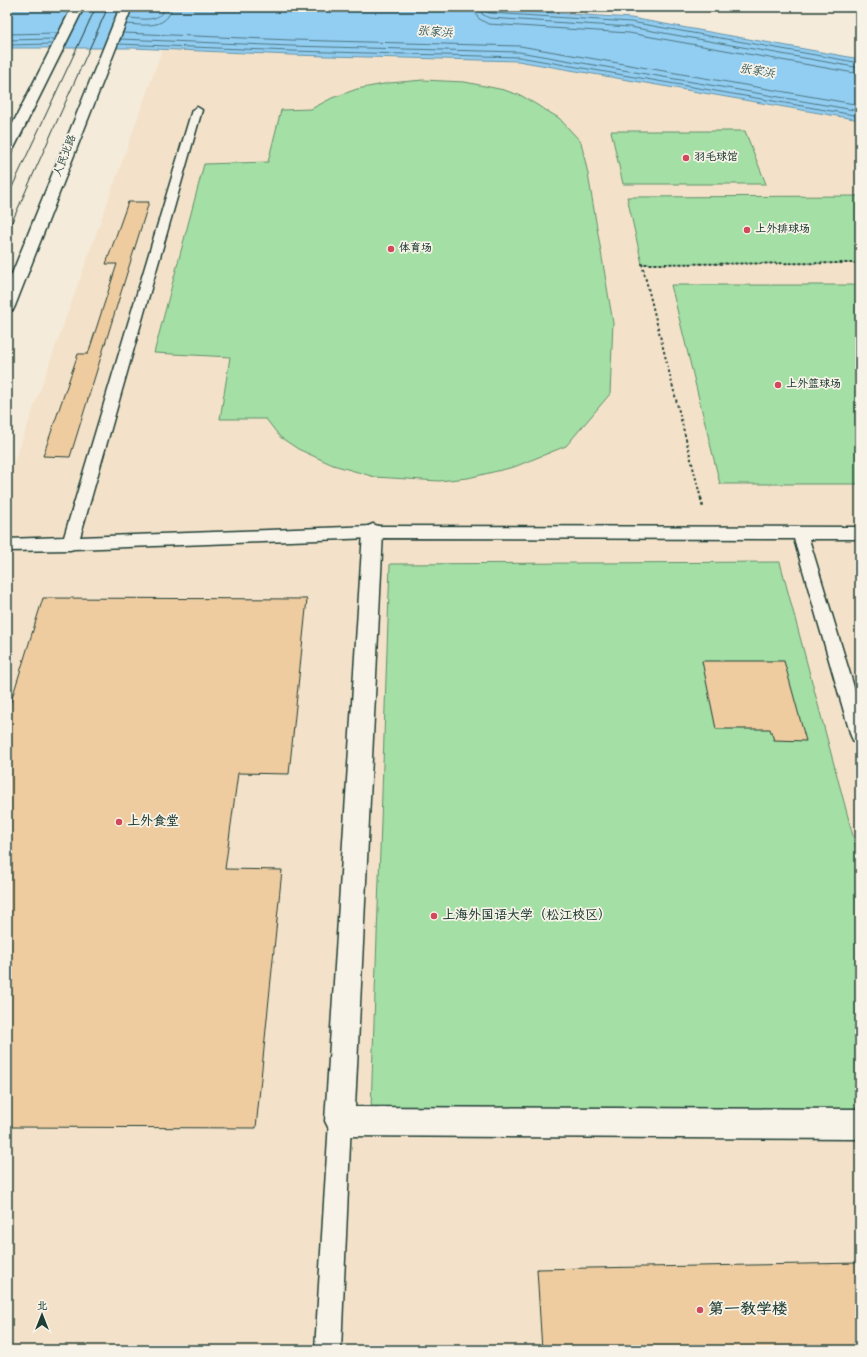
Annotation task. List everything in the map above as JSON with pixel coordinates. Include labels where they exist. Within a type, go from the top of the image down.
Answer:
[{"type":"main road","points":[[7,148],[78,7]]},
{"type":"main road","name":"人民北路","points":[[7,306],[104,58],[126,7]]},
{"type":"main road","points":[[373,532],[340,1121],[860,1124]]},
{"type":"lane","points":[[70,544],[197,110]]},
{"type":"lane","points":[[7,545],[70,544],[373,532],[860,533]]},
{"type":"lane","points":[[800,533],[860,736]]},
{"type":"lane","points":[[328,1350],[340,1121]]},
{"type":"path","points":[[710,533],[642,264],[860,263]]},
{"type":"shaded area","name":"上海外国语大学（松江校区）","points":[[162,50],[518,61],[860,120],[860,1350],[7,1350],[7,482]]},
{"type":"green space","name":"体育场","points":[[423,80],[465,82],[504,90],[522,96],[559,118],[581,142],[588,174],[613,323],[610,394],[566,446],[514,467],[468,478],[439,481],[375,477],[333,465],[298,449],[280,437],[266,419],[220,419],[230,357],[154,353],[204,164],[268,162],[281,110],[311,109],[332,98],[357,89],[389,83]]},
{"type":"green space","name":"羽毛球馆","points":[[611,131],[745,131],[766,184],[623,184]]},
{"type":"green space","name":"上外排球场","points":[[860,196],[860,263],[642,264],[627,197]]},
{"type":"green space","name":"上外篮球场","points":[[671,285],[860,285],[860,484],[720,484]]},
{"type":"green space","points":[[780,562],[860,862],[860,1111],[371,1108],[390,564]]},
{"type":"water","name":"张家浜","points":[[7,7],[51,9],[148,9],[188,7],[494,9],[631,18],[860,59],[860,120],[518,61],[291,55],[133,48],[7,48]]},
{"type":"building","points":[[128,202],[149,202],[70,457],[43,456],[78,354],[88,354],[117,264],[106,264]]},
{"type":"building","name":"上外食堂","points":[[43,598],[307,599],[289,774],[238,773],[225,869],[282,870],[256,1128],[7,1127],[7,714]]},
{"type":"building","points":[[702,661],[784,661],[806,741],[774,740],[770,729],[716,729]]},
{"type":"building","name":"第一教学楼","points":[[860,1263],[860,1350],[542,1350],[537,1269]]},
{"type":"tram line","points":[[7,198],[96,7]]},
{"type":"tram line","points":[[7,233],[108,7]]},
{"type":"place","name":"羽毛球馆","points":[[686,158]]},
{"type":"place","name":"上外排球场","points":[[747,230]]},
{"type":"place","name":"体育场","points":[[391,249]]},
{"type":"place","name":"上外篮球场","points":[[778,385]]},
{"type":"place","name":"上外食堂","points":[[119,822]]},
{"type":"place","name":"上海外国语大学（松江校区）","points":[[434,916]]},
{"type":"place","name":"第一教学楼","points":[[700,1310]]}]
